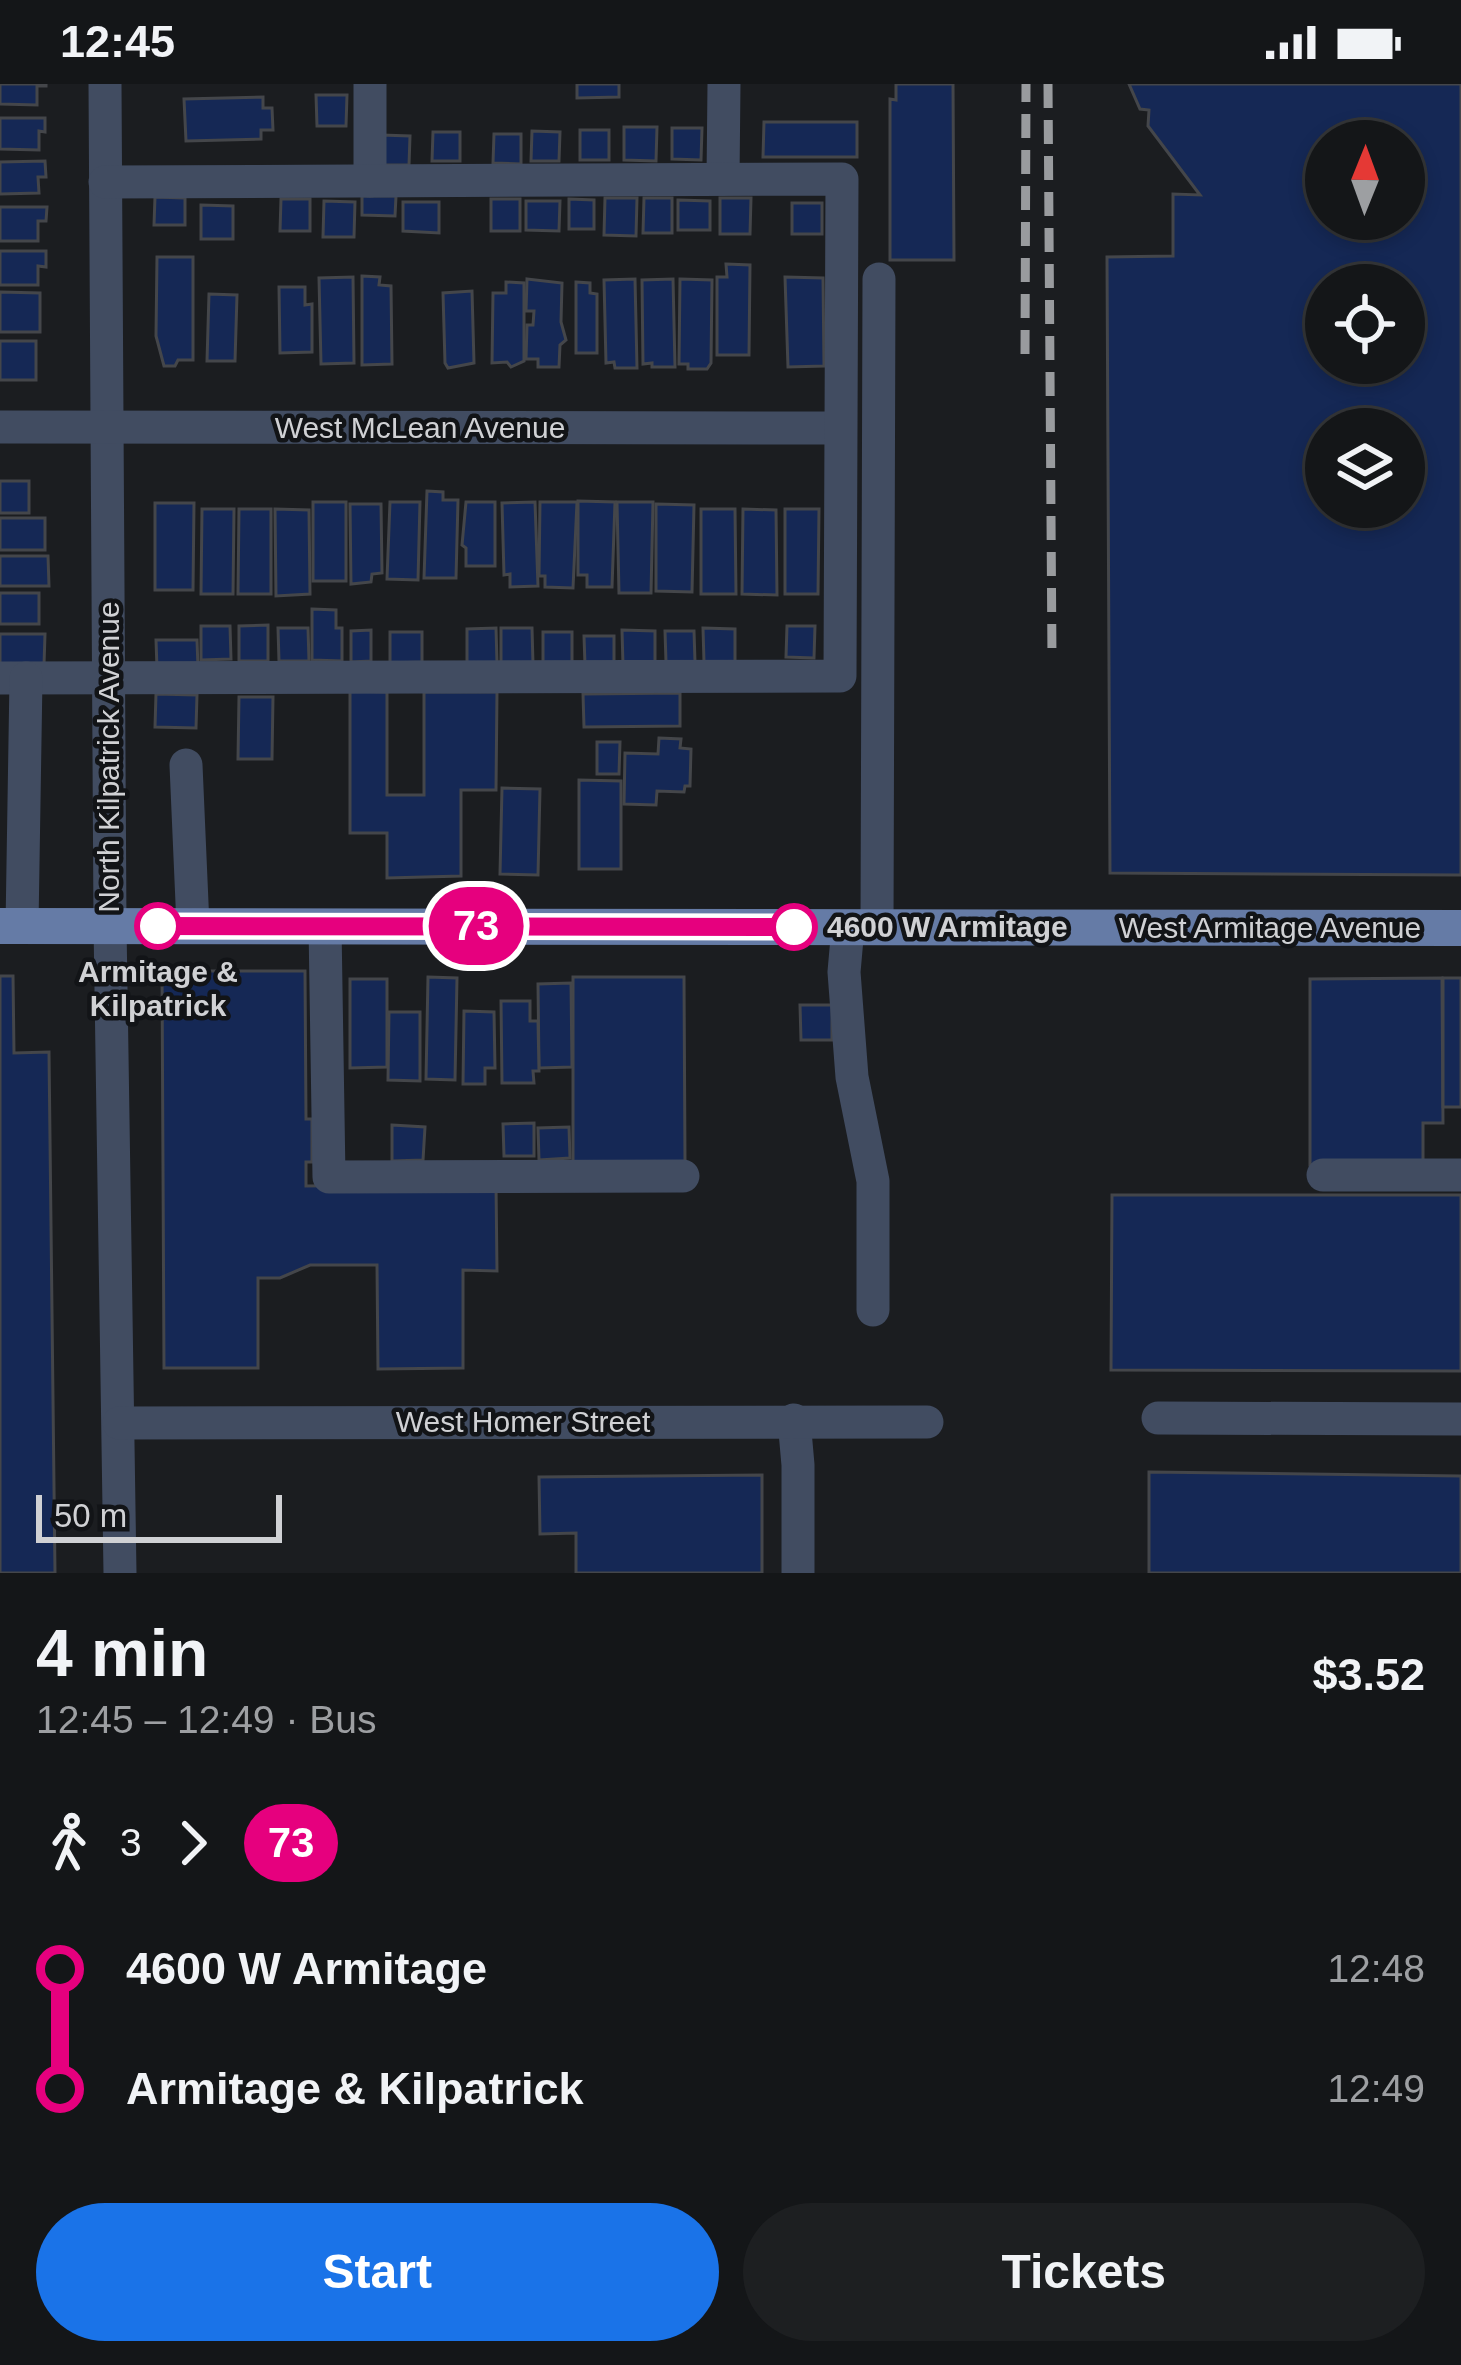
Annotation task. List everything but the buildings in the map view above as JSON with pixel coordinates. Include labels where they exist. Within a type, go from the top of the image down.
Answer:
[{"type":"main road","name":"West Armitage Avenue","points":[[11,926],[1461,928]]},
{"type":"street","name":"North Kilpatrick Avenue","points":[[105,84],[120,1573]]},
{"type":"street","points":[[370,84],[370,181]]},
{"type":"street","points":[[723,179],[724,84]]},
{"type":"street","points":[[11,926],[13,678],[840,676],[842,179],[105,182]]},
{"type":"street","points":[[873,1310],[874,1202],[852,1078],[844,972],[862,927],[879,279]]},
{"type":"street","name":"West McLean Avenue","points":[[0,427],[840,428]]},
{"type":"street","points":[[186,765],[193,926]]},
{"type":"street","points":[[325,926],[329,1177],[683,1176]]},
{"type":"street","points":[[1323,1175],[1461,1175]]},
{"type":"street","points":[[1158,1418],[1461,1419]]},
{"type":"street","points":[[794,1420],[799,1573]]},
{"type":"street","name":"West Homer Street","points":[[118,1424],[927,1422]]},
{"type":"railway","points":[[1025,354],[1026,84]]},
{"type":"railway","points":[[1048,84],[1052,660]]},
{"type":"bus line","name":"73","points":[[158,926],[794,927]]},
{"type":"place","name":"Armitage & Kilpatrick","points":[[158,926]]},
{"type":"place","name":"4600 W Armitage","points":[[794,927]]}]
